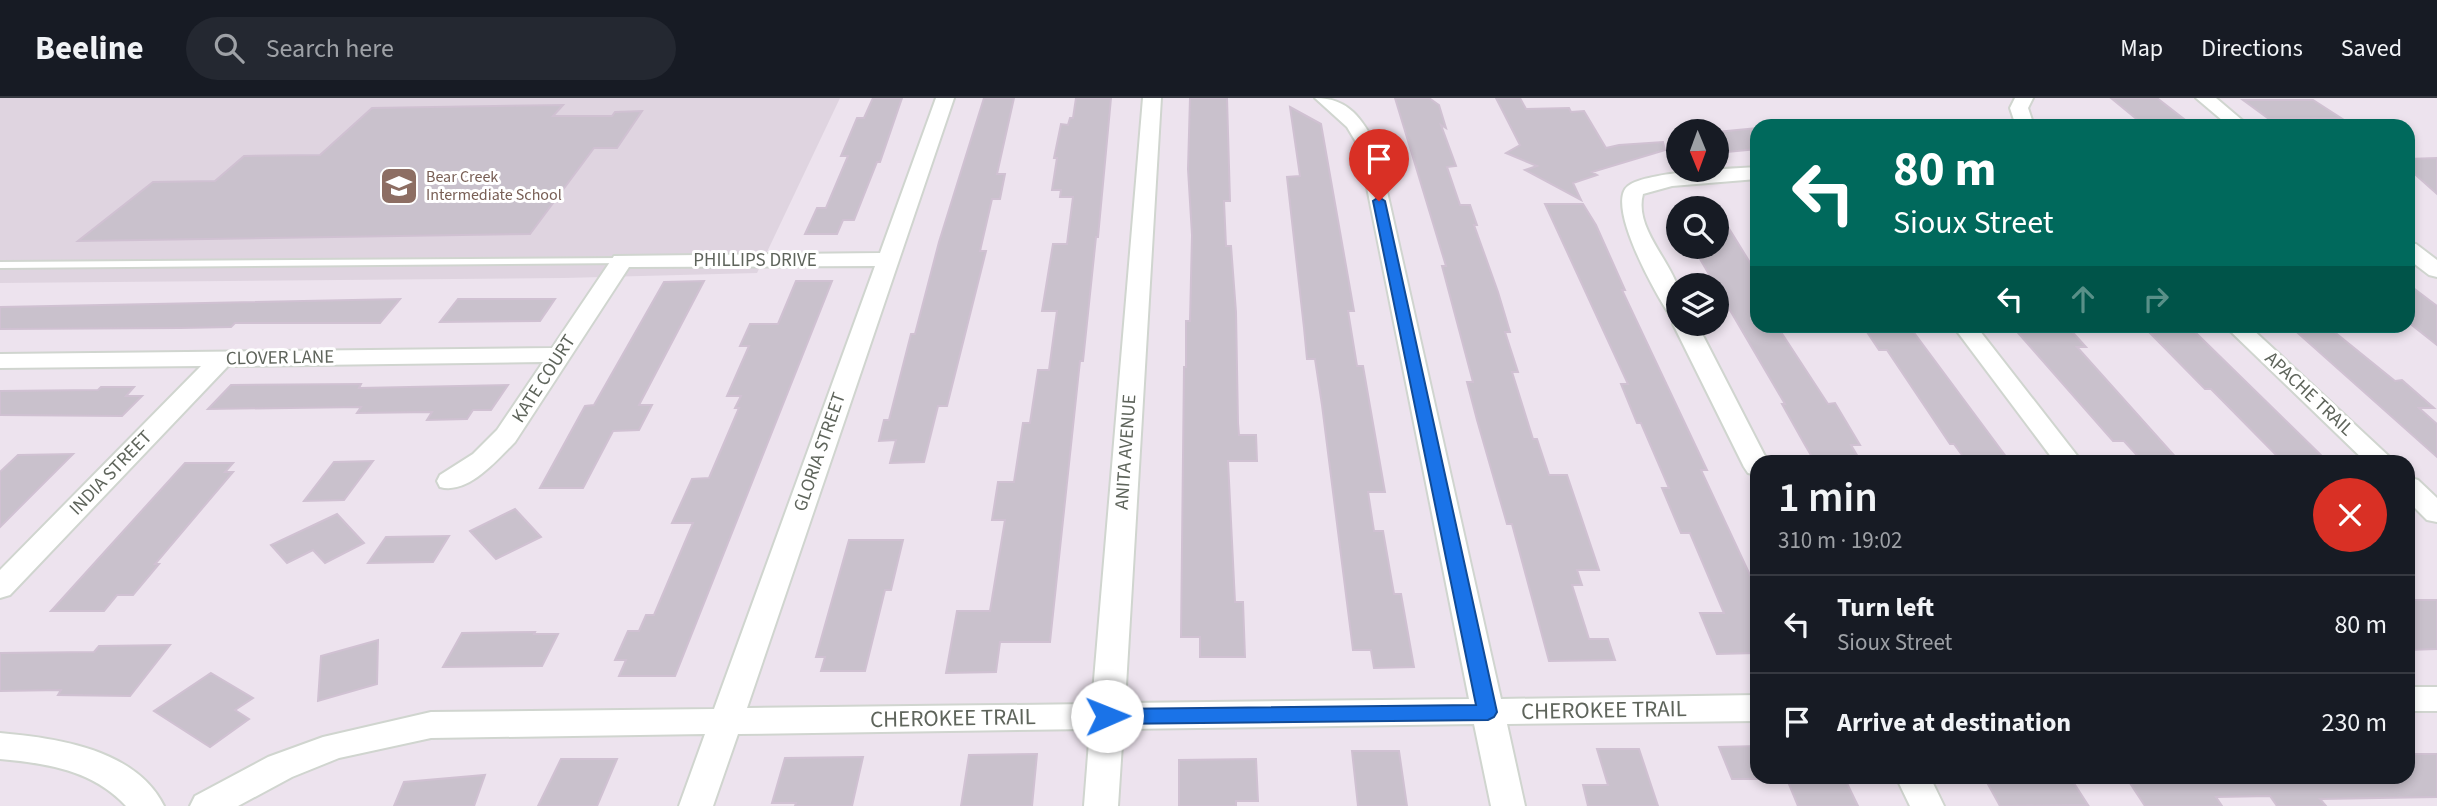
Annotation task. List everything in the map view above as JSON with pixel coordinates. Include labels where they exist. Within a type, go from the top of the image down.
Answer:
[{"type":"street","name":"GLORIA STREET","points":[[696,806],[944,98]]},
{"type":"street","name":"ANITA AVENUE","points":[[1101,806],[1152,98]]},
{"type":"street","points":[[1324,98],[1355,124],[1368,147],[1508,806]]},
{"type":"street","points":[[2023,119],[2019,108],[2024,98]]},
{"type":"street","points":[[2204,98],[2230,119]]},
{"type":"street","points":[[1666,286],[1630,211],[1634,191],[1642,186],[1661,182],[1750,174]]},
{"type":"street","points":[[2415,254],[2437,270]]},
{"type":"street","name":"PHILLIPS DRIVE","points":[[622,261],[887,259]]},
{"type":"street","name":"KATE COURT","points":[[450,481],[482,460],[506,436],[622,261]]},
{"type":"street","points":[[1969,333],[2064,455]]},
{"type":"street","name":"APACHE TRAIL","points":[[2244,333],[2374,455]]},
{"type":"street","points":[[1691,336],[1751,455]]},
{"type":"street","name":"CLOVER LANE","points":[[0,361],[561,355]]},
{"type":"street","name":"INDIA STREET","points":[[0,588],[222,359]]},
{"type":"street","points":[[2415,493],[2437,513]]},
{"type":"street","points":[[2415,699],[2437,699]]},
{"type":"street","name":"CHEROKEE TRAIL","points":[[207,806],[280,767],[335,746],[431,725],[1750,708]]},
{"type":"street","points":[[0,746],[48,750],[88,762],[121,780],[147,806]]},
{"type":"street","points":[[1916,784],[1927,806]]},
{"type":"lane","points":[[0,265],[622,261]]},
{"type":"shaded area","name":"Bear Creek Intermediate School","points":[[0,98],[840,98],[757,273],[564,278],[0,283]]},
{"type":"building","points":[[873,98],[902,98],[880,162],[877,162],[854,220],[843,220],[837,234],[805,234],[817,208],[826,208],[848,156],[841,156],[857,118],[864,118]]},
{"type":"building","points":[[984,98],[1014,98],[997,174],[1005,174],[1000,199],[992,199],[980,251],[986,251],[947,406],[938,406],[924,462],[890,463],[896,440],[879,441],[884,420],[889,420],[911,334],[915,334],[939,242]]},
{"type":"building","points":[[1076,98],[1111,98],[1098,237],[1083,361],[1080,361],[1050,642],[1000,642],[996,672],[946,673],[957,611],[990,611],[1005,520],[992,520],[998,482],[1014,482],[1023,423],[1030,423],[1038,370],[1049,370],[1057,311],[1042,311],[1053,244],[1067,244],[1073,197],[1060,197],[1061,190],[1052,190],[1057,158],[1054,158],[1061,124],[1068,125],[1070,118],[1073,118]]},
{"type":"building","points":[[1190,98],[1227,98],[1230,201],[1224,201],[1226,246],[1231,246],[1236,312],[1238,423],[1239,435],[1256,435],[1257,461],[1228,461],[1235,602],[1243,602],[1245,657],[1200,657],[1200,637],[1181,637],[1184,367],[1186,321],[1190,321],[1192,235],[1188,169]]},
{"type":"building","points":[[1395,98],[1429,98],[1439,105],[1446,128],[1441,125],[1456,166],[1447,167],[1460,205],[1470,205],[1477,225],[1474,225],[1510,332],[1505,332],[1518,372],[1512,372],[1533,439],[1537,439],[1549,475],[1567,475],[1599,570],[1577,570],[1582,585],[1572,585],[1589,639],[1608,639],[1615,660],[1549,661],[1512,524],[1507,524],[1477,420],[1467,382],[1473,382],[1442,266],[1446,266]]},
{"type":"building","points":[[1496,98],[1520,98],[1526,109],[1569,108],[1571,112],[1584,111],[1606,148],[1663,142],[1665,150],[1592,172],[1597,175],[1573,183],[1581,200],[1525,170],[1537,166],[1506,153],[1520,145]]},
{"type":"building","points":[[2111,98],[2157,98],[2184,119],[2136,119]]},
{"type":"building","points":[[2243,100],[2313,100],[2341,118],[2269,119]]},
{"type":"building","name":"Bear Creek Intermediate School","points":[[563,105],[553,116],[612,116],[615,112],[642,111],[617,148],[594,148],[530,234],[78,241],[153,182],[215,181],[244,156],[320,155],[372,108]]},
{"type":"building","points":[[1290,107],[1321,124],[1354,311],[1348,311],[1357,366],[1363,366],[1385,492],[1368,492],[1374,531],[1383,531],[1394,594],[1401,594],[1414,667],[1374,668],[1371,650],[1353,650],[1315,359],[1307,359],[1287,177],[1300,176]]},
{"type":"building","points":[[1750,129],[1750,150],[1729,152],[1729,131]]},
{"type":"building","points":[[2437,158],[2437,194],[2415,174],[2415,159]]},
{"type":"building","points":[[1545,204],[1583,204],[1596,225],[1625,290],[1622,290],[1707,470],[1701,470],[1750,575],[1750,653],[1717,654],[1700,613],[1724,613],[1690,533],[1681,533],[1662,488],[1669,488],[1621,384],[1628,384]]},
{"type":"building","points":[[1729,228],[1750,263],[1750,333],[1782,333],[1828,404],[1835,403],[1860,445],[1851,445],[1857,455],[1811,455],[1782,404],[1785,404],[1729,308],[1729,273],[1708,273],[1700,259],[1729,259]]},
{"type":"building","points":[[704,281],[639,405],[652,405],[639,430],[613,431],[583,488],[540,488],[585,406],[594,405],[664,282]]},
{"type":"building","points":[[796,281],[832,281],[675,676],[619,676],[626,660],[615,660],[628,631],[639,631],[646,615],[654,615],[693,523],[672,523],[692,479],[709,478],[739,408],[735,408],[741,396],[727,396],[749,346],[740,346],[750,324],[778,324]]},
{"type":"building","points":[[2415,289],[2437,306],[2437,345],[2415,328]]},
{"type":"building","points":[[400,299],[380,323],[235,323],[231,327],[0,329],[0,307]]},
{"type":"building","points":[[458,299],[555,299],[540,321],[440,322]]},
{"type":"building","points":[[1868,333],[1914,333],[2005,455],[1962,455],[1954,444],[1950,444],[1887,350],[1879,350]]},
{"type":"building","points":[[2018,333],[2073,333],[2086,347],[2077,347],[2174,455],[2137,455],[2124,441],[2113,441]]},
{"type":"building","points":[[2150,333],[2196,333],[2321,455],[2276,455],[2211,389],[2205,389]]},
{"type":"building","points":[[2298,333],[2336,333],[2395,381],[2402,380],[2434,408],[2419,408],[2437,424],[2437,457]]},
{"type":"building","points":[[361,384],[359,388],[508,385],[491,410],[473,410],[467,419],[427,420],[432,412],[357,413],[361,407],[208,409],[231,385]]},
{"type":"building","points":[[101,387],[134,387],[126,396],[142,396],[122,416],[0,415],[0,391],[98,390]]},
{"type":"building","points":[[73,454],[0,527],[0,472],[18,455]]},
{"type":"building","points":[[373,461],[344,500],[304,501],[334,462]]},
{"type":"building","points":[[185,463],[233,463],[225,472],[233,472],[155,564],[159,564],[133,595],[117,595],[104,611],[51,611]]},
{"type":"building","points":[[515,509],[541,537],[496,559],[470,531]]},
{"type":"building","points":[[337,514],[364,543],[325,563],[313,550],[287,563],[271,545]]},
{"type":"building","points":[[449,536],[433,562],[368,563],[386,537]]},
{"type":"building","points":[[849,540],[903,540],[891,590],[885,590],[865,671],[821,671],[825,657],[816,657]]},
{"type":"building","points":[[2415,600],[2437,600],[2437,649],[2415,650]]},
{"type":"building","points":[[535,632],[534,634],[558,634],[542,666],[443,667],[462,633]]},
{"type":"building","points":[[378,640],[377,684],[318,701],[321,656]]},
{"type":"building","points":[[170,645],[130,696],[58,695],[61,690],[0,691],[0,653],[94,652],[99,646]]},
{"type":"building","points":[[211,673],[253,698],[235,710],[249,719],[210,747],[154,711]]},
{"type":"building","points":[[1750,746],[1750,779],[1732,779],[1719,747]]},
{"type":"building","points":[[1597,749],[1639,749],[1658,806],[1588,806],[1583,785],[1608,785]]},
{"type":"building","points":[[1352,751],[1399,751],[1407,806],[1358,806]]},
{"type":"building","points":[[1037,754],[1032,806],[961,806],[969,755]]},
{"type":"building","points":[[2415,754],[2437,754],[2437,797],[2320,799],[2326,806],[2277,806],[2270,796],[2216,797],[2222,806],[2145,806],[2131,784],[2415,784]]},
{"type":"building","points":[[863,757],[852,806],[795,806],[796,803],[772,803],[785,758]]},
{"type":"building","points":[[561,759],[617,759],[597,806],[538,806]]},
{"type":"building","points":[[1256,759],[1258,801],[1236,801],[1236,806],[1179,806],[1179,760]]},
{"type":"building","points":[[485,775],[474,806],[394,806],[404,782]]},
{"type":"building","points":[[1789,784],[1847,784],[1858,806],[1798,806]]},
{"type":"building","points":[[1988,784],[2074,784],[2088,805],[2000,806]]},
{"type":"place","name":"Bear Creek Intermediate School","points":[[399,186]]},
{"type":"route","points":[[1107,716],[1488,712],[1379,201]]}]
